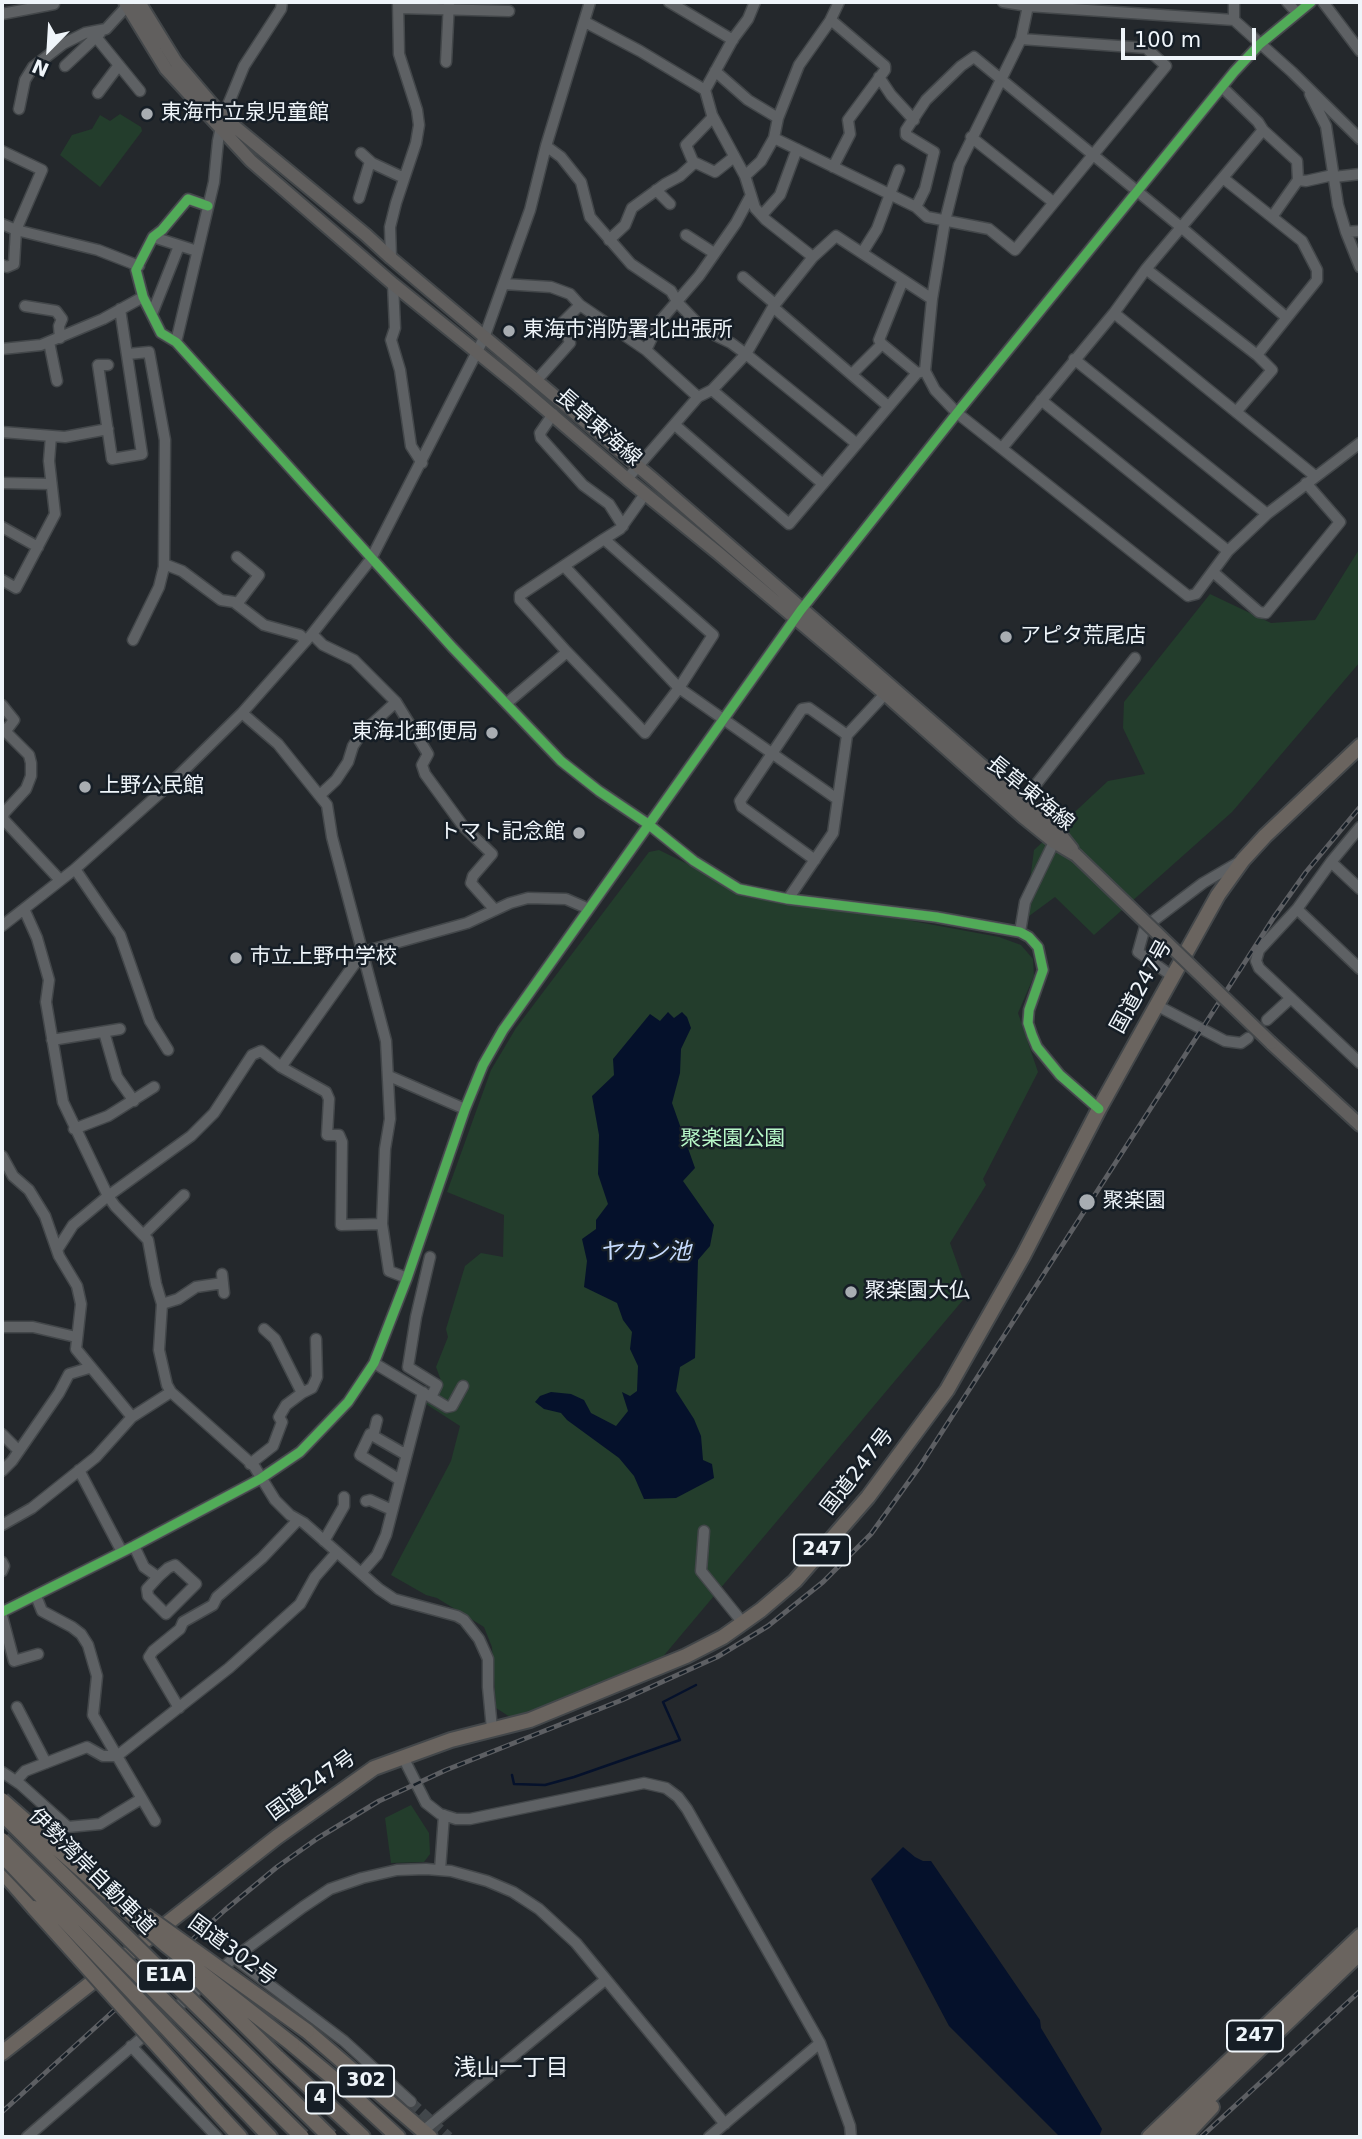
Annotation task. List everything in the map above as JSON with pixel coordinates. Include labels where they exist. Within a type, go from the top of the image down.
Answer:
[{"type":"highway","name":"国道247号","points":[[2,2053],[277,1837],[373,1768],[451,1740],[541,1717],[687,1657],[743,1623],[795,1581],[868,1497],[947,1391],[1023,1256],[1098,1109],[1218,895],[1243,860],[1360,746]]},
{"type":"highway","points":[[2,1800],[132,1915],[345,2088],[398,2137]]},
{"type":"highway","name":"国道302号","points":[[2,1811],[66,1860],[307,2031],[426,2134]]},
{"type":"highway","name":"伊勢湾岸自動車道","points":[[2,1811],[330,2137]]},
{"type":"highway","name":"伊勢湾岸自動車道","points":[[2,1840],[302,2137]]},
{"type":"highway","points":[[2,1855],[270,2137]]},
{"type":"highway","points":[[2,1871],[240,2137]]},
{"type":"highway","name":"4","points":[[132,1915],[363,2137]]},
{"type":"highway","name":"247","points":[[1149,2137],[1360,1936]]},
{"type":"highway","name":"247","points":[[1168,2137],[1360,1953]]},
{"type":"highway","name":"247","points":[[1138,2137],[1249,2036],[1279,2014]]},
{"type":"highway","name":"247","points":[[1184,2137],[1278,2033]]},
{"type":"main road","name":"長草東海線","points":[[130,3],[166,69],[221,122],[366,234],[636,467],[885,694],[1054,842],[1076,855]]},
{"type":"main road","name":"長草東海線","points":[[221,122],[251,161],[393,284],[553,414],[645,494],[798,614],[1023,801],[1060,834],[1076,855],[1271,1043],[1360,1125]]},
{"type":"street","points":[[176,342],[214,182],[221,122],[244,66],[281,9],[282,2]]},
{"type":"street","points":[[2,926],[75,869],[169,785],[242,713],[309,637],[371,559],[484,338],[530,210],[546,146],[590,2]]},
{"type":"street","points":[[669,2],[733,40]]},
{"type":"street","points":[[705,90],[748,19],[755,2]]},
{"type":"street","points":[[745,176],[761,161],[774,138],[778,118],[799,65],[831,20],[839,2]]},
{"type":"street","points":[[1003,2],[1234,20],[1360,139]]},
{"type":"street","points":[[1234,2],[1234,20]]},
{"type":"street","points":[[1287,2],[1297,13]]},
{"type":"street","points":[[38,1654],[14,1661],[2,1614],[260,1479],[313,1440],[348,1402],[374,1363],[407,1279],[465,1109],[493,1046],[798,614],[957,413],[1222,87],[1260,44],[1311,2]]},
{"type":"street","points":[[1323,2],[1360,51]]},
{"type":"street","points":[[65,65],[107,29],[130,3]]},
{"type":"street","points":[[2,14],[40,4],[54,5]]},
{"type":"street","points":[[391,258],[390,227],[419,125],[417,110],[399,54],[398,5],[509,11]]},
{"type":"street","points":[[446,62],[449,6]]},
{"type":"street","points":[[675,425],[789,524],[888,406],[921,372],[945,220],[959,165],[1021,39],[1028,6]]},
{"type":"street","points":[[831,20],[885,66],[848,120],[850,134],[833,167]]},
{"type":"street","points":[[585,22],[705,90],[713,117],[745,176],[755,208],[813,257]]},
{"type":"street","points":[[19,109],[25,80],[33,67],[63,44],[85,33],[107,29]]},
{"type":"street","points":[[96,37],[141,91]]},
{"type":"street","points":[[774,138],[916,207],[927,217],[989,229],[1015,250],[1166,66],[1146,48],[1021,39]]},
{"type":"street","points":[[916,207],[925,189],[934,152],[906,135],[906,130],[926,100],[974,57],[1286,317]]},
{"type":"street","points":[[98,93],[119,65]]},
{"type":"street","points":[[715,71],[748,100],[778,118]]},
{"type":"street","points":[[879,77],[914,120]]},
{"type":"street","points":[[1306,86],[1326,126],[1346,232],[1360,267]]},
{"type":"street","points":[[1222,87],[1297,161],[1298,180],[1272,216]]},
{"type":"street","points":[[713,117],[686,145],[694,164],[715,172],[734,157]]},
{"type":"street","points":[[1002,449],[1114,313],[1146,269],[1263,130]]},
{"type":"street","points":[[971,137],[1054,202]]},
{"type":"street","points":[[546,146],[561,158],[581,182],[590,217],[631,264],[671,291],[678,303],[704,330],[731,343],[746,354],[857,444]]},
{"type":"street","points":[[762,215],[780,195],[797,149]]},
{"type":"street","points":[[361,153],[372,163],[404,178]]},
{"type":"street","points":[[2,265],[7,267],[14,264],[16,230],[42,170],[3,154]]},
{"type":"street","points":[[359,198],[369,165],[372,163]]},
{"type":"street","points":[[610,240],[625,225],[632,208],[694,164]]},
{"type":"street","points":[[862,253],[877,229],[899,170]]},
{"type":"street","points":[[1298,180],[1360,174]]},
{"type":"street","points":[[1223,178],[1302,241],[1317,270],[1317,280],[1257,355]]},
{"type":"street","points":[[656,190],[670,204]]},
{"type":"street","points":[[646,350],[660,321],[699,276],[736,223],[751,195]]},
{"type":"street","points":[[208,206],[188,199],[153,237],[136,270],[143,297],[161,333],[176,342],[356,539],[371,559],[567,767],[648,824],[694,861],[739,889],[788,899],[936,917],[1020,932],[1038,947],[1044,970],[1028,1023],[1037,1047],[1059,1075],[1098,1109]]},
{"type":"street","points":[[2,224],[16,230],[98,250],[139,266]]},
{"type":"street","points":[[1346,232],[1360,231]]},
{"type":"street","points":[[686,235],[714,253]]},
{"type":"street","points":[[627,479],[698,397],[712,390],[746,354],[774,305],[813,257],[836,236],[932,299]]},
{"type":"street","points":[[153,237],[197,251]]},
{"type":"street","points":[[152,314],[179,246]]},
{"type":"street","points":[[1146,269],[1257,355],[1272,370],[1236,412]]},
{"type":"street","points":[[743,277],[888,406]]},
{"type":"street","points":[[903,280],[878,340],[921,372],[957,413],[1188,596],[1196,594],[1228,551],[1267,514],[1360,443]]},
{"type":"street","points":[[393,284],[395,328],[391,340],[400,370],[411,446],[422,463]]},
{"type":"street","points":[[504,284],[551,287],[570,294],[580,305],[646,350],[698,397]]},
{"type":"street","points":[[4,351],[41,345],[60,338],[143,297]]},
{"type":"street","points":[[536,381],[570,343],[563,322],[580,305]]},
{"type":"street","points":[[24,306],[56,311],[62,319],[59,326],[60,338]]},
{"type":"street","points":[[108,365],[98,365],[112,459],[142,454],[120,309]]},
{"type":"street","points":[[1114,313],[1315,476]]},
{"type":"street","points":[[49,342],[57,381]]},
{"type":"street","points":[[852,374],[882,344]]},
{"type":"street","points":[[128,354],[149,352],[163,417],[165,440],[164,564],[159,587],[133,640]]},
{"type":"street","points":[[1074,359],[1267,514]]},
{"type":"street","points":[[712,390],[823,484]]},
{"type":"street","points":[[1041,400],[1228,551]]},
{"type":"street","points":[[553,414],[540,433],[541,438],[583,485],[609,504],[623,526]]},
{"type":"street","points":[[2,432],[65,437],[108,429]]},
{"type":"street","points":[[2,580],[16,588],[55,514],[49,461],[51,436]]},
{"type":"street","points":[[2,483],[51,484]]},
{"type":"street","points":[[1213,572],[1259,612],[1266,613],[1340,522],[1306,483]]},
{"type":"street","points":[[604,539],[713,635],[679,688],[645,733],[567,652],[520,600],[520,595],[623,526],[645,494]]},
{"type":"street","points":[[2,527],[38,547]]},
{"type":"street","points":[[237,557],[259,575],[237,604]]},
{"type":"street","points":[[164,564],[182,571],[221,600],[237,604],[264,625],[309,637],[354,660],[396,702],[428,754],[422,765],[425,774],[463,826],[492,854],[473,876],[471,883],[495,910]]},
{"type":"street","points":[[564,566],[679,688],[837,799]]},
{"type":"street","points":[[507,704],[567,652]]},
{"type":"street","points":[[1023,801],[1135,658]]},
{"type":"street","points":[[788,899],[833,833],[847,735],[885,694]]},
{"type":"street","points":[[320,795],[348,762],[353,746],[361,734],[396,702]]},
{"type":"street","points":[[2,705],[13,720],[4,730],[29,755],[31,763],[31,776],[26,789],[4,813],[2,819],[60,880]]},
{"type":"street","points":[[815,860],[740,804],[740,800],[802,709],[809,708],[847,735]]},
{"type":"street","points":[[242,713],[278,744],[327,805],[332,837],[386,1041],[390,1119],[385,1149],[382,1224],[389,1271],[407,1279]]},
{"type":"street","points":[[1360,827],[1297,909],[1259,950],[1256,961],[1259,968],[1360,1063]]},
{"type":"street","points":[[1020,932],[1026,902],[1054,842]]},
{"type":"street","points":[[1172,976],[1138,952],[1145,926],[1203,883],[1243,860]]},
{"type":"street","points":[[1331,862],[1360,889]]},
{"type":"street","points":[[75,869],[120,935],[150,1021],[168,1050]]},
{"type":"street","points":[[281,1067],[363,952],[467,923],[528,898],[566,899],[589,909]]},
{"type":"street","points":[[24,909],[37,938],[49,980],[46,1002],[59,1090],[74,1129],[108,1196],[148,1240],[162,1304],[159,1350],[167,1385],[171,1392],[250,1464],[275,1500],[379,1589],[394,1599],[457,1616],[470,1627],[485,1649],[488,1659],[492,1729]]},
{"type":"street","points":[[1297,909],[1360,969]]},
{"type":"street","points":[[1267,1020],[1290,998]]},
{"type":"street","points":[[1156,1005],[1225,1041],[1241,1043],[1248,1038]]},
{"type":"street","points":[[52,1040],[120,1029]]},
{"type":"street","points":[[104,1032],[117,1077],[134,1101]]},
{"type":"street","points":[[57,1250],[73,1225],[191,1136],[214,1113],[253,1055],[261,1051],[281,1067],[326,1092],[329,1099],[327,1135],[339,1135],[342,1142],[341,1225],[382,1224]]},
{"type":"street","points":[[389,1076],[465,1109]]},
{"type":"street","points":[[74,1129],[108,1116],[154,1087]]},
{"type":"street","points":[[2,1156],[13,1176],[29,1190],[45,1216],[57,1250],[77,1286],[81,1304],[76,1349],[69,1374],[19,1451],[2,1471]]},
{"type":"street","points":[[144,1234],[184,1195]]},
{"type":"street","points":[[362,1572],[377,1555],[427,1395],[437,1385],[408,1367],[418,1306],[430,1257]]},
{"type":"street","points":[[162,1304],[178,1299],[196,1287],[223,1283]]},
{"type":"street","points":[[2,1327],[33,1327],[76,1337]]},
{"type":"street","points":[[264,1329],[275,1339],[302,1393]]},
{"type":"street","points":[[250,1464],[273,1446],[282,1422],[279,1417],[286,1405],[312,1388],[317,1377],[316,1339]]},
{"type":"street","points":[[76,1349],[132,1417]]},
{"type":"street","points":[[374,1363],[447,1407],[452,1406],[463,1386]]},
{"type":"street","points":[[69,1374],[89,1368]]},
{"type":"street","points":[[2,1525],[32,1508],[96,1457],[132,1417],[171,1392]]},
{"type":"street","points":[[373,1436],[377,1420]]},
{"type":"street","points":[[2,1434],[19,1451]]},
{"type":"street","points":[[400,1480],[360,1455],[370,1434],[403,1453],[408,1450]]},
{"type":"street","points":[[79,1470],[122,1552]]},
{"type":"street","points":[[324,1541],[344,1506],[344,1497]]},
{"type":"street","points":[[366,1501],[370,1500],[392,1510]]},
{"type":"street","points":[[179,1708],[149,1657],[180,1629],[183,1622],[213,1605],[217,1597],[262,1558],[298,1520]]},
{"type":"street","points":[[704,1531],[701,1570],[743,1623]]},
{"type":"street","points":[[134,1546],[144,1567],[159,1577]]},
{"type":"street","points":[[16,1781],[25,1771],[87,1747],[103,1756],[117,1756],[229,1668],[300,1604],[315,1577],[337,1552]]},
{"type":"street","points":[[2,1562],[2,1571]]},
{"type":"street","points":[[175,1565],[196,1584],[166,1614],[148,1596],[147,1590],[159,1577],[175,1565]]},
{"type":"street","points":[[36,1596],[42,1611],[72,1627],[88,1645],[97,1676],[93,1715],[155,1821]]},
{"type":"street","points":[[17,1707],[46,1763]]},
{"type":"street","points":[[403,1756],[426,1803],[444,1815],[456,1819],[470,1819],[644,1783],[666,1788],[678,1797],[820,2043],[850,2126],[851,2137]]},
{"type":"street","points":[[2,1772],[68,1827],[100,1824],[141,1800]]},
{"type":"street","points":[[440,1870],[444,1815]]},
{"type":"street","points":[[27,2137],[234,1958],[330,1889],[397,1870],[451,1871],[513,1892],[539,1909],[576,1943],[725,2124]]},
{"type":"street","points":[[234,1958],[344,2041],[411,2102]]},
{"type":"street","points":[[426,2134],[605,1980]]},
{"type":"street","points":[[709,2137],[820,2043]]},
{"type":"street","points":[[131,2046],[217,2137]]},
{"type":"green space","points":[[120,114],[141,127],[142,131],[100,187],[60,155],[72,135],[92,129],[100,115],[110,121]]},
{"type":"green space","points":[[1360,548],[1360,662],[1232,812],[1094,935],[1055,897],[1025,919],[1034,850],[1108,781],[1145,774],[1123,728],[1124,702],[1210,594],[1271,623],[1315,620]]},
{"type":"green space","name":"聚楽園公園","points":[[659,850],[739,889],[999,937],[1021,945],[1033,959],[1034,976],[1018,1013],[1038,1072],[983,1179],[986,1185],[950,1243],[968,1294],[650,1672],[510,1717],[496,1708],[492,1647],[484,1627],[437,1598],[426,1595],[391,1575],[451,1461],[460,1426],[426,1404],[443,1386],[436,1367],[448,1337],[446,1329],[465,1266],[481,1253],[503,1257],[504,1215],[447,1192],[491,1070],[516,1028],[649,852]]},
{"type":"green space","points":[[411,1805],[429,1833],[430,1854],[424,1862],[391,1863],[385,1818]]},
{"type":"water","name":"ヤカン池","points":[[668,1012],[674,1018],[682,1012],[691,1028],[681,1049],[680,1073],[672,1103],[695,1168],[683,1181],[714,1225],[710,1246],[698,1260],[695,1358],[680,1367],[676,1391],[694,1419],[701,1436],[703,1460],[712,1464],[714,1478],[676,1498],[644,1499],[634,1476],[619,1458],[561,1413],[544,1409],[535,1402],[540,1396],[551,1392],[571,1394],[584,1400],[591,1413],[616,1426],[628,1411],[622,1392],[630,1396],[637,1391],[638,1366],[630,1349],[632,1332],[623,1320],[617,1303],[584,1287],[587,1261],[582,1239],[596,1229],[596,1220],[608,1204],[598,1174],[599,1135],[592,1096],[614,1075],[613,1059],[650,1014],[660,1021]]},
{"type":"water","points":[[903,1847],[923,1861],[931,1861],[1040,2020],[1041,2028],[1102,2129],[1099,2137],[1060,2137],[949,2026],[871,1879]]},
{"type":"waterway","points":[[512,1775],[514,1784],[545,1785],[680,1740],[663,1702],[696,1685]]},
{"type":"tunnel","points":[[411,2102],[449,2137]]},
{"type":"railway","points":[[2,2112],[225,1910],[277,1867],[318,1838],[379,1801],[446,1770],[622,1700],[717,1657],[768,1626],[823,1582],[871,1534],[920,1466],[1274,917],[1306,872],[1360,807]]},
{"type":"railway","points":[[1201,2137],[1360,1991]]},
{"type":"cycle path","points":[[2,1612],[260,1479],[300,1452],[348,1402],[374,1363],[407,1278],[465,1109],[483,1065],[503,1030],[801,610],[1234,72],[1260,44],[1311,2]]},
{"type":"cycle path","points":[[208,206],[188,199],[153,237],[136,270],[143,297],[161,333],[176,342],[452,647],[561,761],[694,861],[739,889],[788,899],[936,917],[1020,932],[1029,937],[1038,947],[1043,970],[1029,1010],[1028,1023],[1032,1035],[1037,1047],[1060,1075],[1099,1109]]},
{"type":"place","name":"東海市立泉児童館","points":[[147,114]]},
{"type":"place","name":"東海市消防署北出張所","points":[[509,331]]},
{"type":"place","name":"アピタ荒尾店","points":[[1006,637]]},
{"type":"place","name":"東海北郵便局","points":[[492,733]]},
{"type":"place","name":"上野公民館","points":[[85,787]]},
{"type":"place","name":"トマト記念館","points":[[579,833]]},
{"type":"place","name":"市立上野中学校","points":[[236,958]]},
{"type":"place","name":"聚楽園","points":[[1087,1202]]},
{"type":"place","name":"聚楽園大仏","points":[[851,1292]]},
{"type":"district","name":"浅山一丁目","points":[[511,2069]]}]
